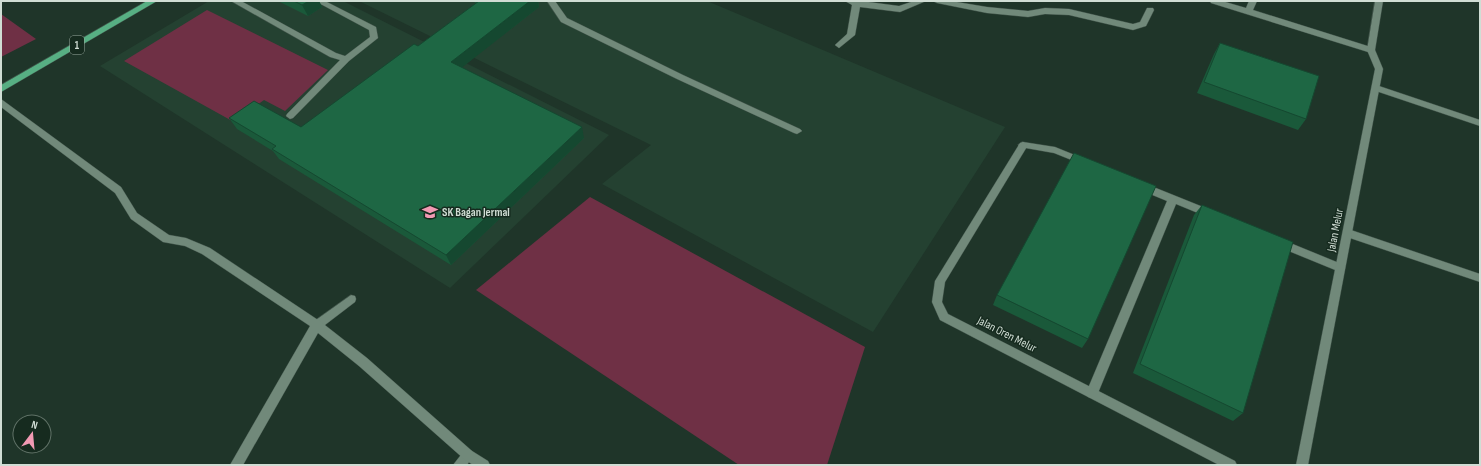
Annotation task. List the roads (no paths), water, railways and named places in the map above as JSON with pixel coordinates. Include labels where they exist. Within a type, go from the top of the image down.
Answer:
[{"type":"main road","name":"1","points":[[1,89],[154,1]]},
{"type":"street","points":[[234,1],[333,55],[346,59]]},
{"type":"street","points":[[290,116],[346,59],[374,38],[373,29],[319,1]]},
{"type":"street","points":[[551,1],[564,20],[680,77],[797,131]]},
{"type":"street","points":[[839,45],[851,35],[855,2],[900,9],[922,1]]},
{"type":"street","points":[[937,1],[987,10],[1028,14],[1046,10],[1069,12],[1133,27],[1143,24],[1150,10]]},
{"type":"street","points":[[1046,10],[1048,1]]},
{"type":"street","points":[[1214,1],[1371,50],[1379,1]]},
{"type":"street","points":[[1248,12],[1253,1]]},
{"type":"street","name":"Jalan Melur","points":[[1302,465],[1380,68],[1371,50]]},
{"type":"street","points":[[1376,88],[1480,123]]},
{"type":"street","points":[[1,102],[118,190],[134,216],[167,239],[186,242],[206,251],[317,325],[363,362],[468,455],[484,465]]},
{"type":"street","name":"Jalan Oren Melur","points":[[1092,165],[1055,150],[1023,145],[940,281],[937,302],[944,317],[1231,465]]},
{"type":"street","points":[[1128,180],[1216,217]]},
{"type":"street","points":[[1092,393],[1173,198]]},
{"type":"street","points":[[1348,233],[1480,278]]},
{"type":"street","points":[[1268,238],[1340,268]]},
{"type":"street","points":[[236,465],[317,325],[351,299]]},
{"type":"street","points":[[459,465],[468,455]]},
{"type":"place","name":"SK Bagan Jermal","points":[[430,212]]}]
